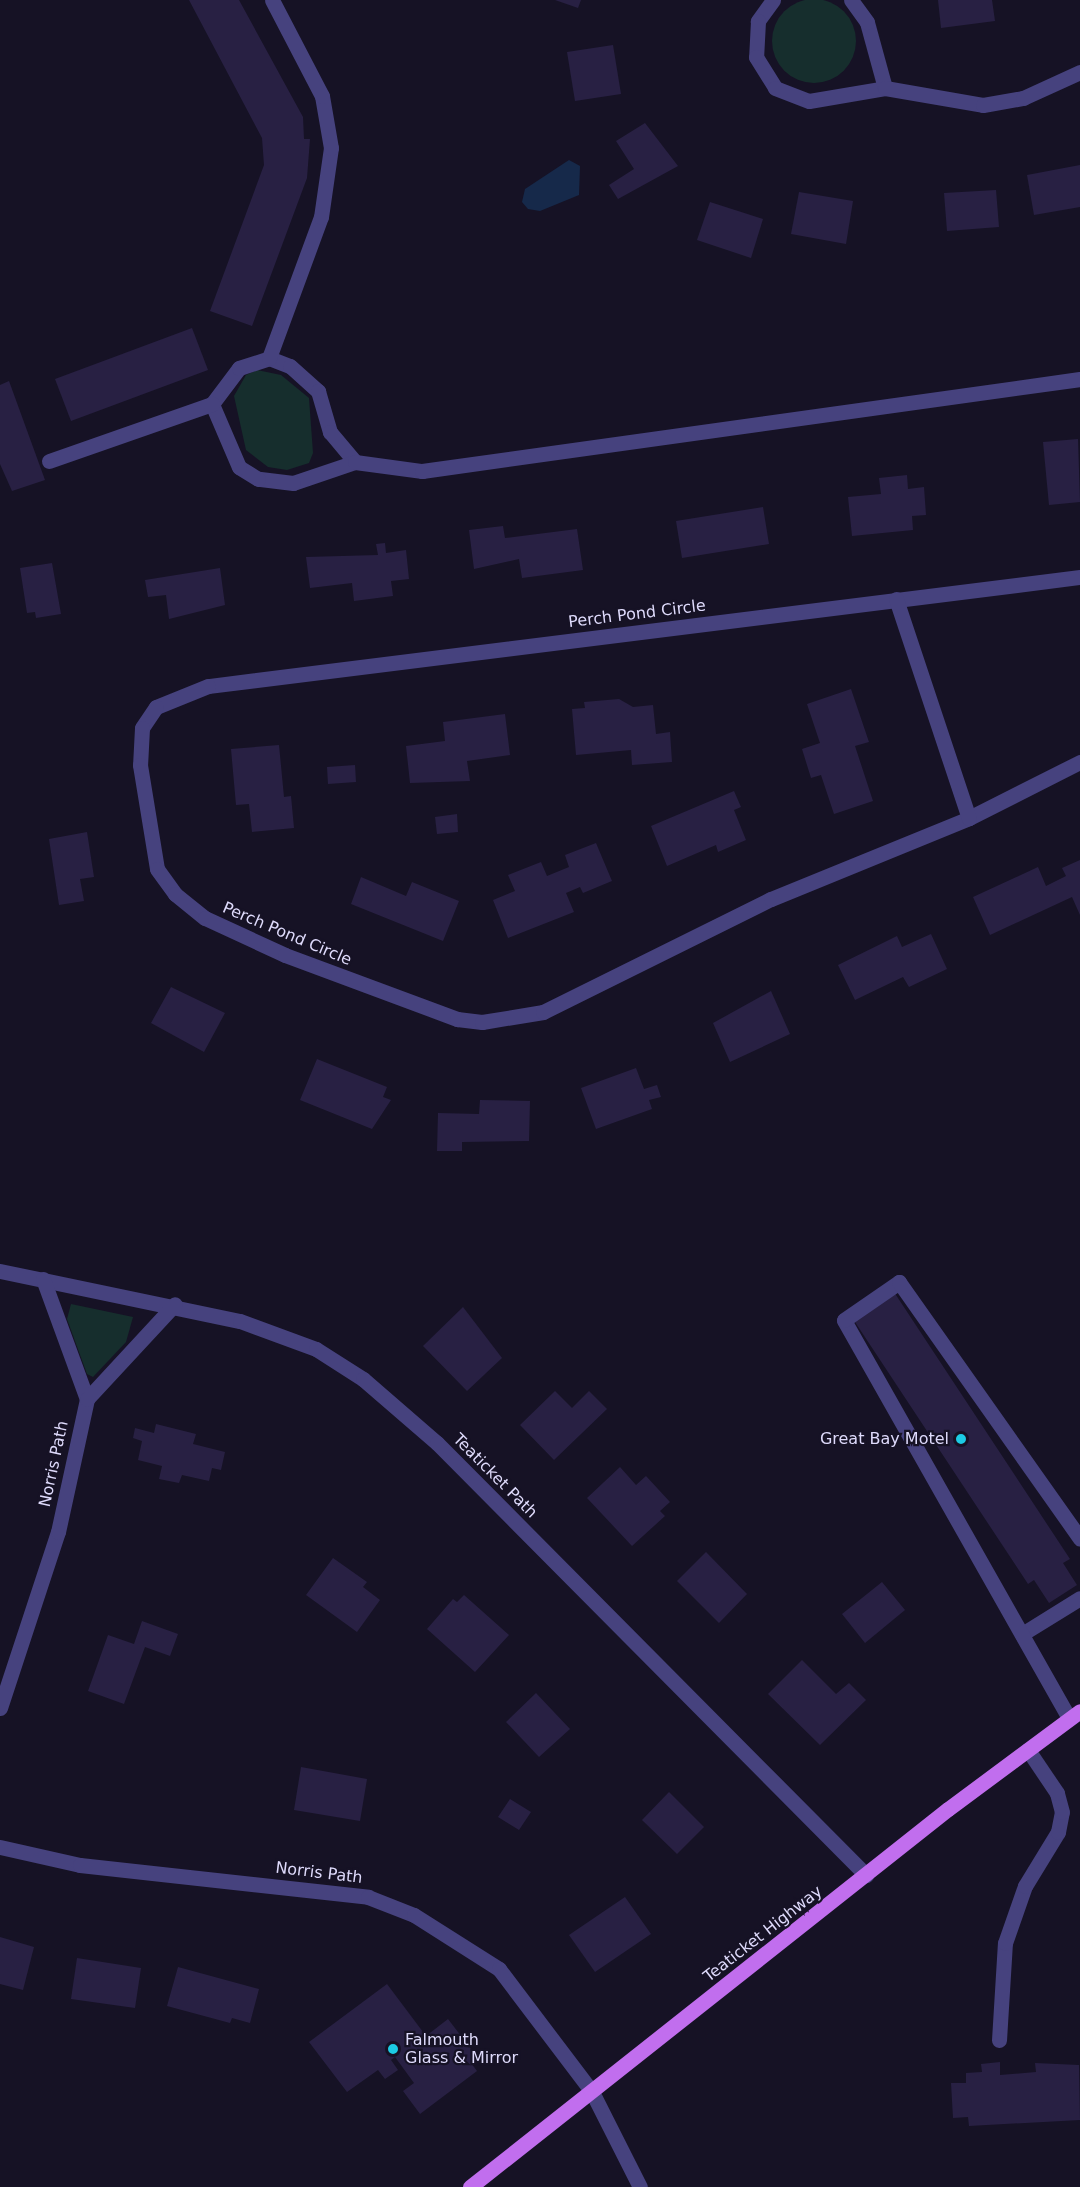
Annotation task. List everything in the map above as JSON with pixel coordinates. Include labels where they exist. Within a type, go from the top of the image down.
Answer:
[{"type":"main road","name":"Teaticket Highway","points":[[470,2187],[866,1875],[1075,1715]]},
{"type":"street","points":[[269,358],[321,217],[331,147],[322,96],[272,0]]},
{"type":"street","points":[[774,0],[758,21],[754,39],[759,66],[775,88],[809,101],[885,88],[983,105],[1023,98],[1080,72]]},
{"type":"street","points":[[852,0],[867,22],[885,88]]},
{"type":"street","points":[[49,461],[212,404],[239,368],[269,358],[290,366],[318,391],[330,432],[355,462]]},
{"type":"street","points":[[212,404],[228,451],[258,479],[293,483],[355,462],[422,471],[1080,379]]},
{"type":"street","name":"Perch Pond Circle","points":[[1080,577],[226,683],[174,697],[156,707],[142,728],[140,765],[157,869],[175,894],[205,918],[285,955],[457,1019],[482,1022],[543,1012],[771,898],[969,818],[1080,762]]},
{"type":"street","points":[[896,599],[969,818]]},
{"type":"street","name":"Teaticket Path","points":[[0,1271],[175,1304],[308,1346],[363,1379],[437,1443],[866,1875]]},
{"type":"street","points":[[43,1279],[87,1399],[175,1304]]},
{"type":"street","points":[[1075,1715],[1022,1634],[844,1320],[899,1282],[1080,1539]]},
{"type":"street","name":"Norris Path","points":[[0,1708],[58,1533],[87,1399]]},
{"type":"street","points":[[1022,1634],[1080,1598]]},
{"type":"street","points":[[999,2040],[1005,1943],[1025,1886],[1058,1832],[1062,1812],[1057,1793],[1028,1750]]},
{"type":"street","name":"Norris Path","points":[[0,1848],[80,1865],[368,1897],[414,1915],[499,1969],[592,2092],[640,2187]]},
{"type":"green space","points":[[814,-1],[830,2],[844,11],[853,25],[856,41],[853,57],[844,71],[830,80],[814,83],[798,80],[784,71],[775,57],[772,41],[775,25],[784,11],[798,2]]},
{"type":"green space","points":[[257,370],[281,375],[309,398],[313,453],[309,463],[287,470],[268,467],[246,450],[234,396],[246,375]]},
{"type":"green space","points":[[71,1304],[133,1317],[126,1342],[93,1377],[87,1374],[67,1319]]},
{"type":"water","points":[[569,160],[580,166],[579,195],[540,211],[528,209],[522,202],[525,189]]},
{"type":"building","points":[[189,0],[239,0],[303,117],[304,139],[310,139],[307,178],[252,326],[210,311],[264,165],[262,138]]},
{"type":"building","points":[[555,0],[581,0],[578,8]]},
{"type":"building","points":[[938,0],[992,0],[995,21],[941,28]]},
{"type":"building","points":[[613,45],[621,94],[575,101],[567,52]]},
{"type":"building","points":[[645,123],[678,166],[618,199],[609,185],[634,169],[616,141]]},
{"type":"building","points":[[1080,165],[1080,207],[1034,215],[1027,175]]},
{"type":"building","points":[[996,190],[999,227],[947,231],[944,193]]},
{"type":"building","points":[[799,192],[853,201],[846,244],[791,234]]},
{"type":"building","points":[[710,202],[763,219],[751,258],[697,240]]},
{"type":"building","points":[[192,328],[208,370],[71,421],[55,379]]},
{"type":"building","points":[[9,381],[45,480],[12,491],[0,464],[0,385]]},
{"type":"building","points":[[1078,439],[1080,502],[1049,505],[1043,442]]},
{"type":"building","points":[[907,475],[908,489],[924,487],[926,515],[912,516],[913,530],[852,536],[848,497],[881,494],[879,478]]},
{"type":"building","points":[[763,507],[769,544],[682,558],[676,521]]},
{"type":"building","points":[[503,526],[505,538],[577,529],[583,570],[522,578],[519,559],[474,569],[469,530]]},
{"type":"building","points":[[385,543],[386,553],[406,550],[409,579],[391,581],[393,596],[354,601],[352,583],[310,588],[306,557],[378,555],[376,544]]},
{"type":"building","points":[[52,563],[61,614],[36,618],[35,612],[27,613],[20,568]]},
{"type":"building","points":[[220,568],[225,605],[169,619],[166,595],[148,597],[145,580]]},
{"type":"building","points":[[851,689],[869,742],[855,746],[873,801],[834,814],[821,775],[811,778],[802,749],[820,743],[807,704]]},
{"type":"building","points":[[619,699],[633,707],[653,705],[656,734],[670,732],[672,762],[632,765],[631,750],[576,755],[572,709],[585,708],[584,702]]},
{"type":"building","points":[[505,714],[510,755],[467,761],[470,781],[410,783],[406,746],[445,741],[443,722]]},
{"type":"building","points":[[279,745],[284,797],[291,796],[294,828],[252,832],[249,804],[236,805],[231,749]]},
{"type":"building","points":[[355,765],[356,782],[328,784],[327,767]]},
{"type":"building","points":[[734,791],[741,807],[734,810],[746,840],[718,852],[716,845],[667,866],[651,826]]},
{"type":"building","points":[[457,814],[458,832],[437,834],[435,817]]},
{"type":"building","points":[[87,832],[94,877],[80,879],[84,901],[59,905],[49,839]]},
{"type":"building","points":[[596,843],[612,881],[583,893],[580,887],[566,893],[574,912],[508,938],[493,900],[515,891],[508,875],[541,862],[547,876],[569,867],[565,855]]},
{"type":"building","points":[[1080,860],[1080,915],[1072,897],[990,935],[973,897],[1038,867],[1046,886],[1066,876],[1062,868]]},
{"type":"building","points":[[361,877],[406,896],[412,882],[459,901],[443,941],[351,904]]},
{"type":"building","points":[[931,934],[947,969],[909,987],[903,977],[855,1000],[838,965],[897,936],[902,947]]},
{"type":"building","points":[[171,987],[225,1013],[204,1052],[151,1023]]},
{"type":"building","points":[[771,991],[790,1034],[730,1062],[713,1023]]},
{"type":"building","points":[[317,1059],[387,1087],[383,1097],[391,1100],[372,1129],[300,1100]]},
{"type":"building","points":[[636,1068],[644,1089],[657,1085],[661,1097],[649,1100],[652,1109],[596,1129],[581,1088]]},
{"type":"building","points":[[480,1100],[530,1101],[529,1141],[462,1142],[462,1151],[437,1151],[438,1113],[479,1114]]},
{"type":"building","name":"Great Bay Motel","points":[[894,1292],[1070,1559],[1063,1563],[1077,1585],[1049,1603],[1034,1580],[1028,1584],[853,1319]]},
{"type":"building","points":[[463,1307],[502,1358],[467,1391],[423,1346]]},
{"type":"building","points":[[555,1391],[572,1408],[589,1391],[607,1409],[554,1460],[520,1425]]},
{"type":"building","points":[[156,1424],[196,1434],[193,1444],[225,1452],[221,1470],[212,1468],[209,1481],[182,1475],[179,1483],[159,1479],[162,1466],[138,1460],[142,1441],[133,1438],[135,1428],[154,1433]]},
{"type":"building","points":[[620,1467],[636,1485],[646,1476],[670,1502],[660,1511],[665,1516],[632,1546],[587,1498]]},
{"type":"building","points":[[706,1552],[747,1594],[719,1623],[677,1581]]},
{"type":"building","points":[[333,1558],[367,1582],[363,1587],[380,1600],[357,1632],[306,1595]]},
{"type":"building","points":[[882,1582],[905,1610],[865,1643],[842,1614]]},
{"type":"building","points":[[464,1595],[509,1635],[475,1672],[427,1629],[453,1599],[457,1602]]},
{"type":"building","points":[[142,1621],[178,1634],[170,1656],[145,1647],[124,1704],[88,1691],[108,1635],[134,1644]]},
{"type":"building","points":[[802,1660],[836,1694],[849,1683],[866,1700],[820,1745],[768,1694]]},
{"type":"building","points":[[536,1693],[570,1729],[539,1757],[506,1722]]},
{"type":"building","points":[[301,1767],[367,1779],[360,1821],[294,1810]]},
{"type":"building","points":[[669,1792],[704,1827],[677,1854],[642,1820]]},
{"type":"building","points":[[510,1799],[531,1812],[519,1830],[498,1817]]},
{"type":"building","points":[[625,1897],[651,1934],[595,1972],[569,1935]]},
{"type":"building","points":[[0,1937],[34,1947],[23,1990],[0,1984]]},
{"type":"building","points":[[77,1958],[141,1968],[135,2008],[71,1999]]},
{"type":"building","points":[[178,1967],[259,1989],[250,2023],[232,2018],[230,2023],[167,2006]]},
{"type":"building","name":"Falmouth Glass & Mirror","points":[[387,1984],[426,2036],[448,2019],[478,2058],[471,2063],[477,2071],[420,2114],[403,2091],[414,2083],[395,2057],[391,2060],[398,2070],[385,2079],[378,2070],[347,2092],[309,2042]]},
{"type":"building","points":[[1000,2062],[1000,2075],[1036,2072],[1035,2063],[1079,2065],[1080,2120],[969,2126],[968,2117],[953,2118],[951,2083],[966,2083],[966,2073],[982,2072],[981,2064]]},
{"type":"place","name":"Great Bay Motel","points":[[961,1439]]},
{"type":"place","name":"Falmouth Glass & Mirror","points":[[393,2049]]}]
